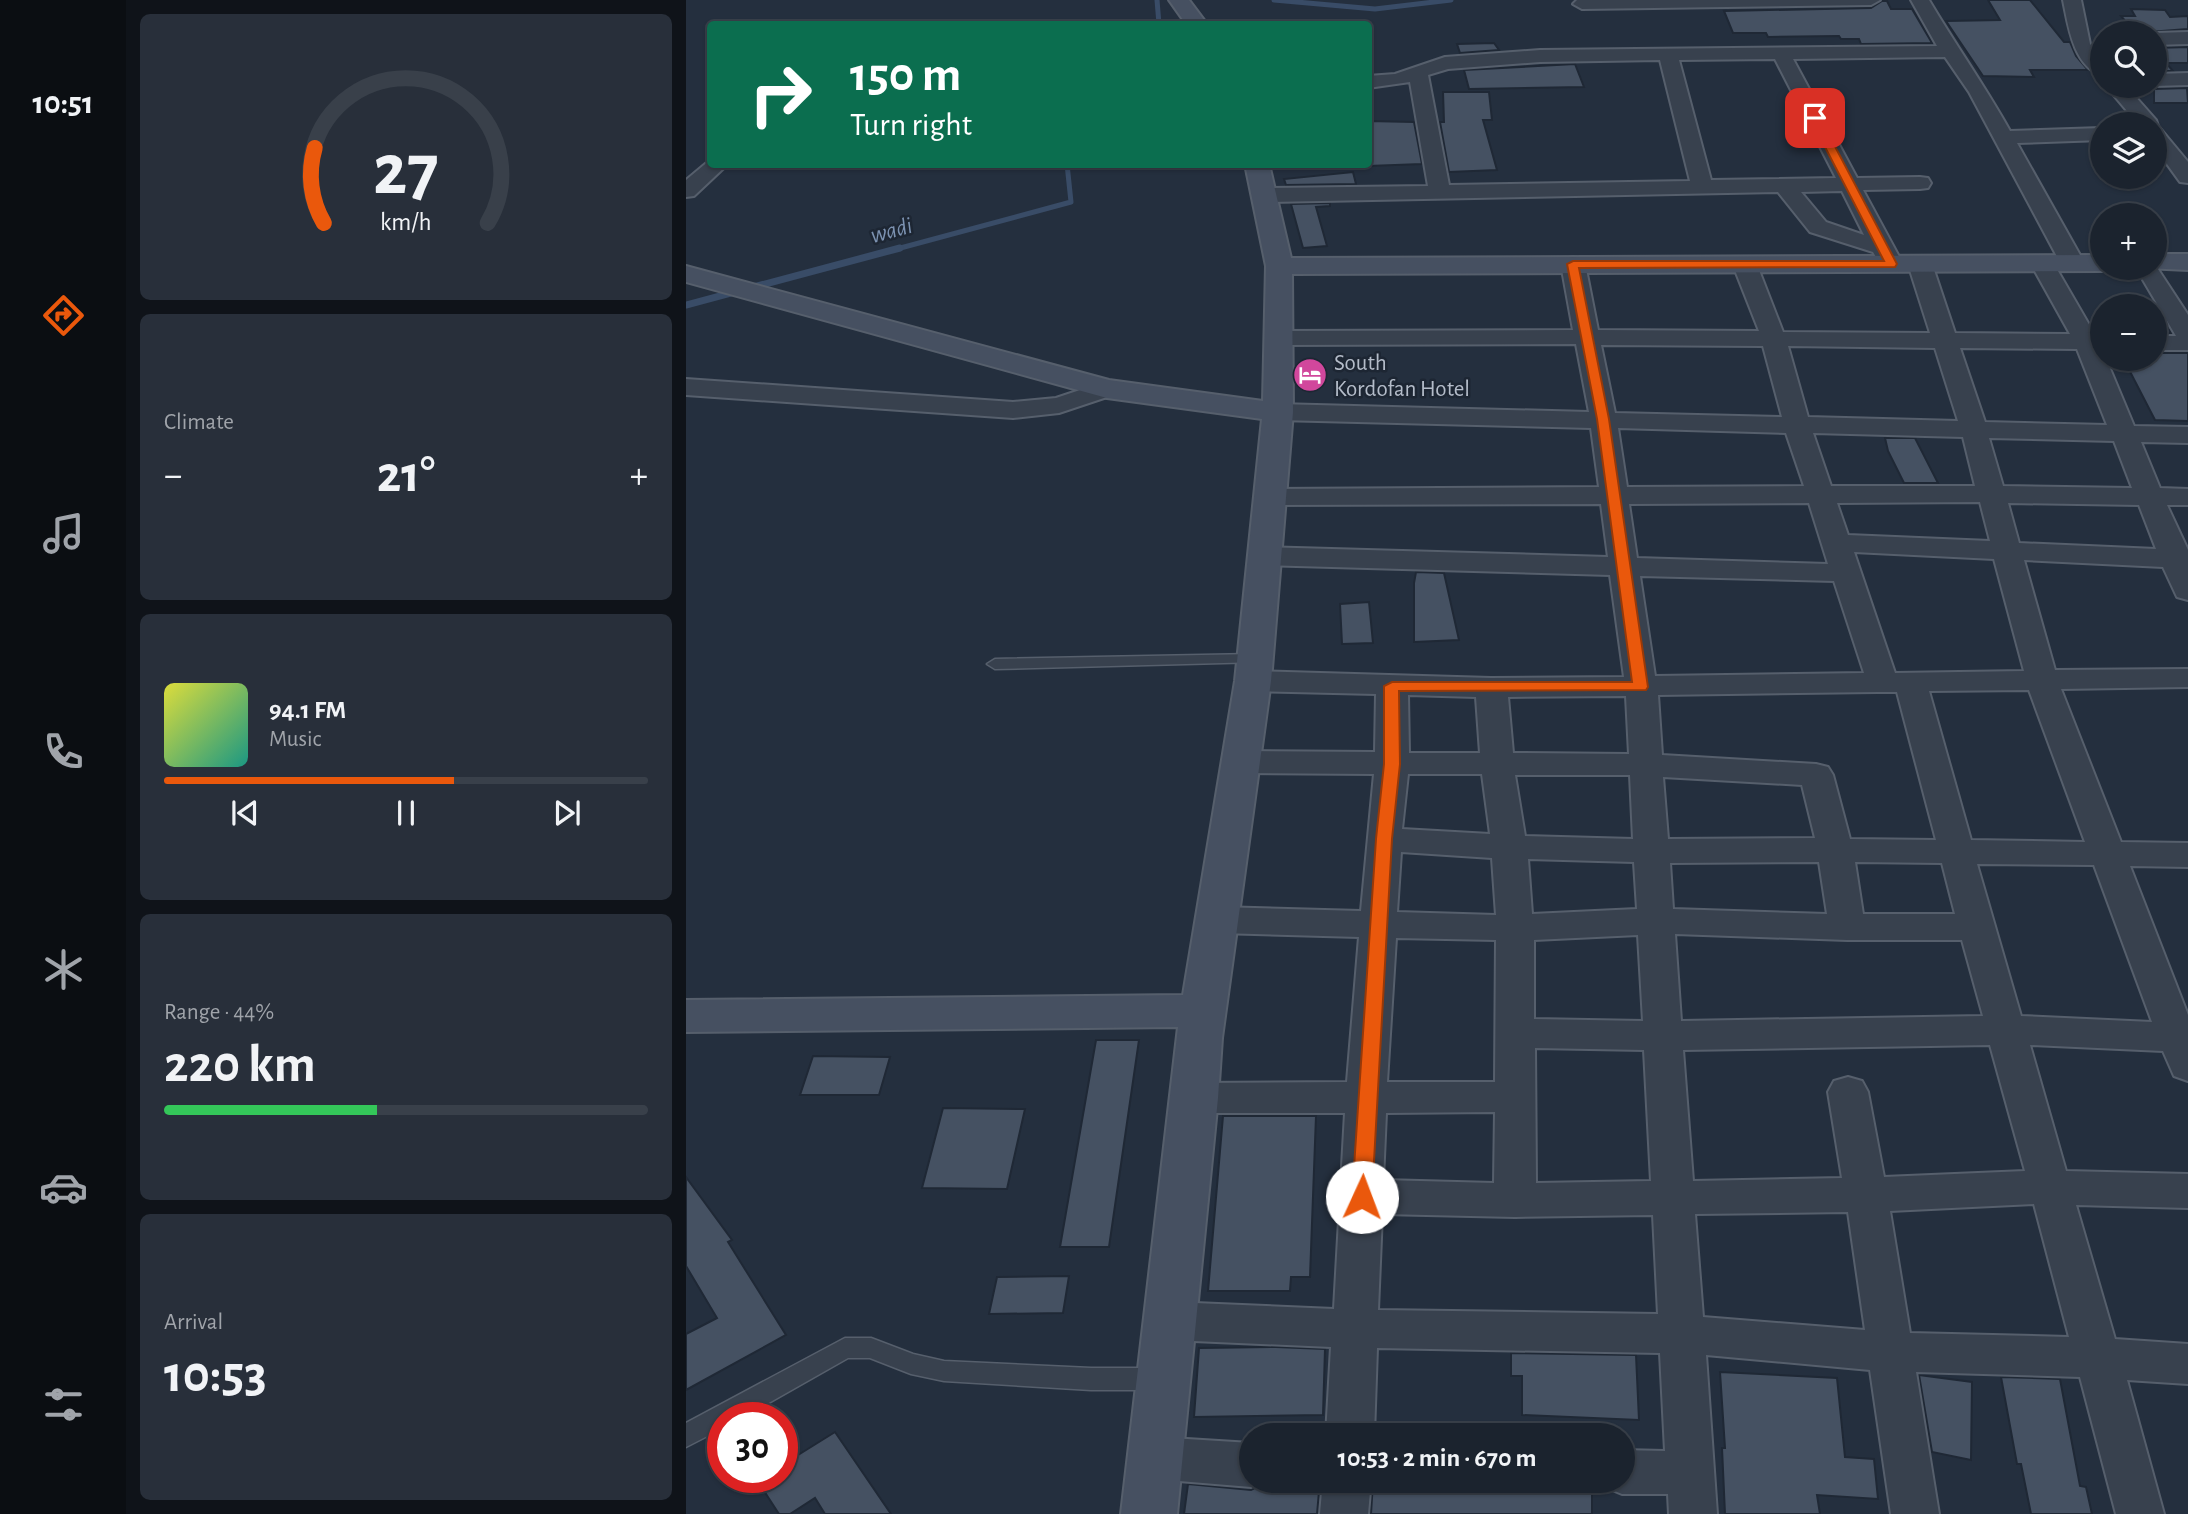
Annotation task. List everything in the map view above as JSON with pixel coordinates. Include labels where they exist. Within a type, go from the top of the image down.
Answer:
[{"type":"street","points":[[1179,0],[1194,21]]},
{"type":"street","points":[[1582,4],[1871,0]]},
{"type":"street","points":[[1920,0],[1950,51],[1979,92],[2073,264]]},
{"type":"street","points":[[2072,0],[2080,40],[2090,53]]},
{"type":"street","points":[[2167,39],[2188,38]]},
{"type":"street","points":[[2080,40],[2090,40]]},
{"type":"street","points":[[1372,82],[1397,80],[1445,63],[1540,57],[1950,51]]},
{"type":"street","points":[[1514,1033],[1662,1035],[2007,1030],[2184,1047],[2042,681],[1974,430],[1945,340],[1898,259],[1849,184],[1781,53]]},
{"type":"street","points":[[1668,55],[1702,187]]},
{"type":"street","points":[[1418,73],[1440,192]]},
{"type":"street","points":[[2167,80],[2188,79]]},
{"type":"street","points":[[2127,98],[2140,112]]},
{"type":"street","points":[[2003,137],[2090,134]]},
{"type":"street","points":[[2167,145],[2188,177]]},
{"type":"street","points":[[686,191],[713,168]]},
{"type":"street","points":[[1149,1514],[1195,1098],[1199,1038],[1219,920],[1254,670],[1278,412],[1279,266],[1261,180],[1440,192],[1920,183]]},
{"type":"street","points":[[1784,185],[1818,227],[1898,259]]},
{"type":"street","points":[[1279,266],[1745,265],[1898,259],[2090,263]]},
{"type":"street","points":[[2167,262],[2188,262]]},
{"type":"street","points":[[1573,264],[1603,419],[1641,687],[1691,1493],[1635,1476]]},
{"type":"street","points":[[2043,264],[2090,336]]},
{"type":"street","points":[[1745,265],[1774,339],[1797,425],[1846,573],[1897,683],[1956,853],[2099,1358],[2140,1514]]},
{"type":"street","points":[[686,274],[1107,389],[1278,412],[2188,435]]},
{"type":"street","points":[[2155,280],[2188,335]]},
{"type":"street","points":[[1278,338],[1587,337],[2090,342]]},
{"type":"street","points":[[2167,343],[2188,343]]},
{"type":"street","points":[[2104,371],[2149,496],[2181,559],[2188,591]]},
{"type":"street","points":[[686,387],[1013,410],[1059,405],[1107,389]]},
{"type":"street","points":[[1270,497],[1991,494],[2188,496]]},
{"type":"street","points":[[1836,543],[2181,559]]},
{"type":"street","points":[[1264,556],[1846,573]]},
{"type":"street","points":[[1254,670],[1392,686],[1491,688],[2188,678]]},
{"type":"street","points":[[1351,1423],[1366,1098],[1384,839],[1392,764],[1392,686]]},
{"type":"street","points":[[1491,688],[1516,928],[1516,1200]]},
{"type":"street","points":[[1241,762],[1645,765],[1816,775],[1835,850],[1847,927]]},
{"type":"street","points":[[1384,839],[1509,847],[1651,851],[1835,850],[2188,855]]},
{"type":"street","points":[[1219,920],[1516,928],[1655,921],[1847,927],[1975,927]]},
{"type":"street","points":[[686,1016],[1205,1011]]},
{"type":"street","points":[[1848,1092],[1868,1195],[1888,1352],[1915,1514]]},
{"type":"street","points":[[1195,1098],[1514,1097]]},
{"type":"street","points":[[1362,1197],[1516,1200],[1672,1198],[1868,1195],[2050,1187],[2188,1191]]},
{"type":"street","points":[[1171,1321],[1356,1329],[1681,1334],[1888,1352],[2099,1358],[2188,1364]]},
{"type":"street","points":[[1155,1458],[1239,1464]]},
{"type":"street","points":[[1344,1514],[1346,1493]]},
{"type":"lane","points":[[995,664],[1254,670]]},
{"type":"lane","points":[[686,1436],[845,1348],[872,1349],[911,1364],[944,1371],[1091,1379],[1165,1379]]},
{"type":"building","points":[[1988,0],[2030,0],[2064,42],[2070,42],[2076,56],[2088,70],[2030,70],[2034,77],[1983,76],[1946,21],[2000,20]]},
{"type":"building","points":[[1887,1],[1891,9],[1912,9],[1932,43],[1861,44],[1859,39],[1841,39],[1839,36],[1768,37],[1766,33],[1733,33],[1724,11],[1871,8]]},
{"type":"building","points":[[2131,9],[2165,10],[2170,17],[2188,16],[2188,29],[2167,31],[2167,21],[2125,21],[2121,16],[2135,16]]},
{"type":"building","points":[[1494,43],[1499,50],[1460,53],[1457,44]]},
{"type":"building","points":[[2188,47],[2188,63],[2167,63],[2167,48]]},
{"type":"building","points":[[1575,64],[1584,87],[1469,89],[1464,70]]},
{"type":"building","points":[[2187,88],[2188,103],[2154,103],[2154,98],[2167,98],[2167,89]]},
{"type":"building","points":[[1443,92],[1489,92],[1492,120],[1483,120],[1497,170],[1449,172],[1440,122],[1444,122]]},
{"type":"building","points":[[1372,121],[1414,122],[1422,164],[1372,166]]},
{"type":"building","points":[[1353,172],[1356,184],[1286,185],[1284,179]]},
{"type":"building","points":[[1330,203],[1330,206],[1316,207],[1327,246],[1303,248],[1291,204]]},
{"type":"building","points":[[2167,353],[2188,353],[2188,421],[2155,420],[2130,371],[2167,371]]},
{"type":"building","points":[[1885,438],[1915,438],[1938,483],[1904,483],[1888,451]]},
{"type":"building","points":[[1416,572],[1444,573],[1459,640],[1414,642]]},
{"type":"building","points":[[1369,602],[1373,643],[1342,644],[1340,604]]},
{"type":"building","points":[[1096,1040],[1139,1040],[1109,1247],[1060,1247]]},
{"type":"building","points":[[813,1056],[890,1057],[879,1095],[800,1095]]},
{"type":"building","points":[[943,1108],[1025,1109],[1007,1189],[922,1188]]},
{"type":"building","points":[[1223,1116],[1316,1116],[1310,1277],[1291,1277],[1290,1291],[1208,1291]]},
{"type":"building","points":[[686,1177],[732,1240],[728,1242],[786,1335],[686,1390],[686,1334],[717,1318],[686,1266]]},
{"type":"building","points":[[1069,1276],[1063,1313],[989,1314],[997,1277]]},
{"type":"building","points":[[1199,1348],[1325,1349],[1323,1415],[1194,1417]]},
{"type":"building","points":[[1511,1353],[1636,1355],[1639,1420],[1522,1415],[1522,1376],[1511,1376]]},
{"type":"building","points":[[1720,1372],[1837,1378],[1845,1457],[1874,1459],[1878,1499],[1817,1495],[1820,1514],[1725,1514],[1722,1448],[1725,1448]]},
{"type":"building","points":[[1919,1375],[1972,1382],[1971,1460],[1932,1452]]},
{"type":"building","points":[[2001,1377],[2060,1379],[2080,1486],[2086,1487],[2092,1514],[2031,1514],[2021,1464],[2017,1464]]},
{"type":"building","points":[[835,1432],[891,1514],[825,1514],[815,1498],[790,1514],[779,1514],[765,1493],[798,1493],[798,1455]]},
{"type":"building","points":[[1188,1484],[1239,1489],[1239,1493],[1319,1493],[1317,1514],[1184,1514]]},
{"type":"building","points":[[1372,1493],[1592,1493],[1592,1514],[1371,1514]]},
{"type":"waterway","name":"wadi","points":[[1157,0],[1159,21]]},
{"type":"waterway","name":"wadi","points":[[1274,0],[1375,9],[1451,0]]},
{"type":"waterway","name":"wadi","points":[[893,250],[1071,202],[1067,168]]},
{"type":"waterway","name":"wadi","points":[[686,305],[900,248]]},
{"type":"place","name":"South Kordofan Hotel","points":[[1310,375]]},
{"type":"route","points":[[1362,1197],[1366,1098],[1384,839],[1392,764],[1392,686],[1641,687],[1603,419],[1573,264],[1891,264],[1815,118]]}]
